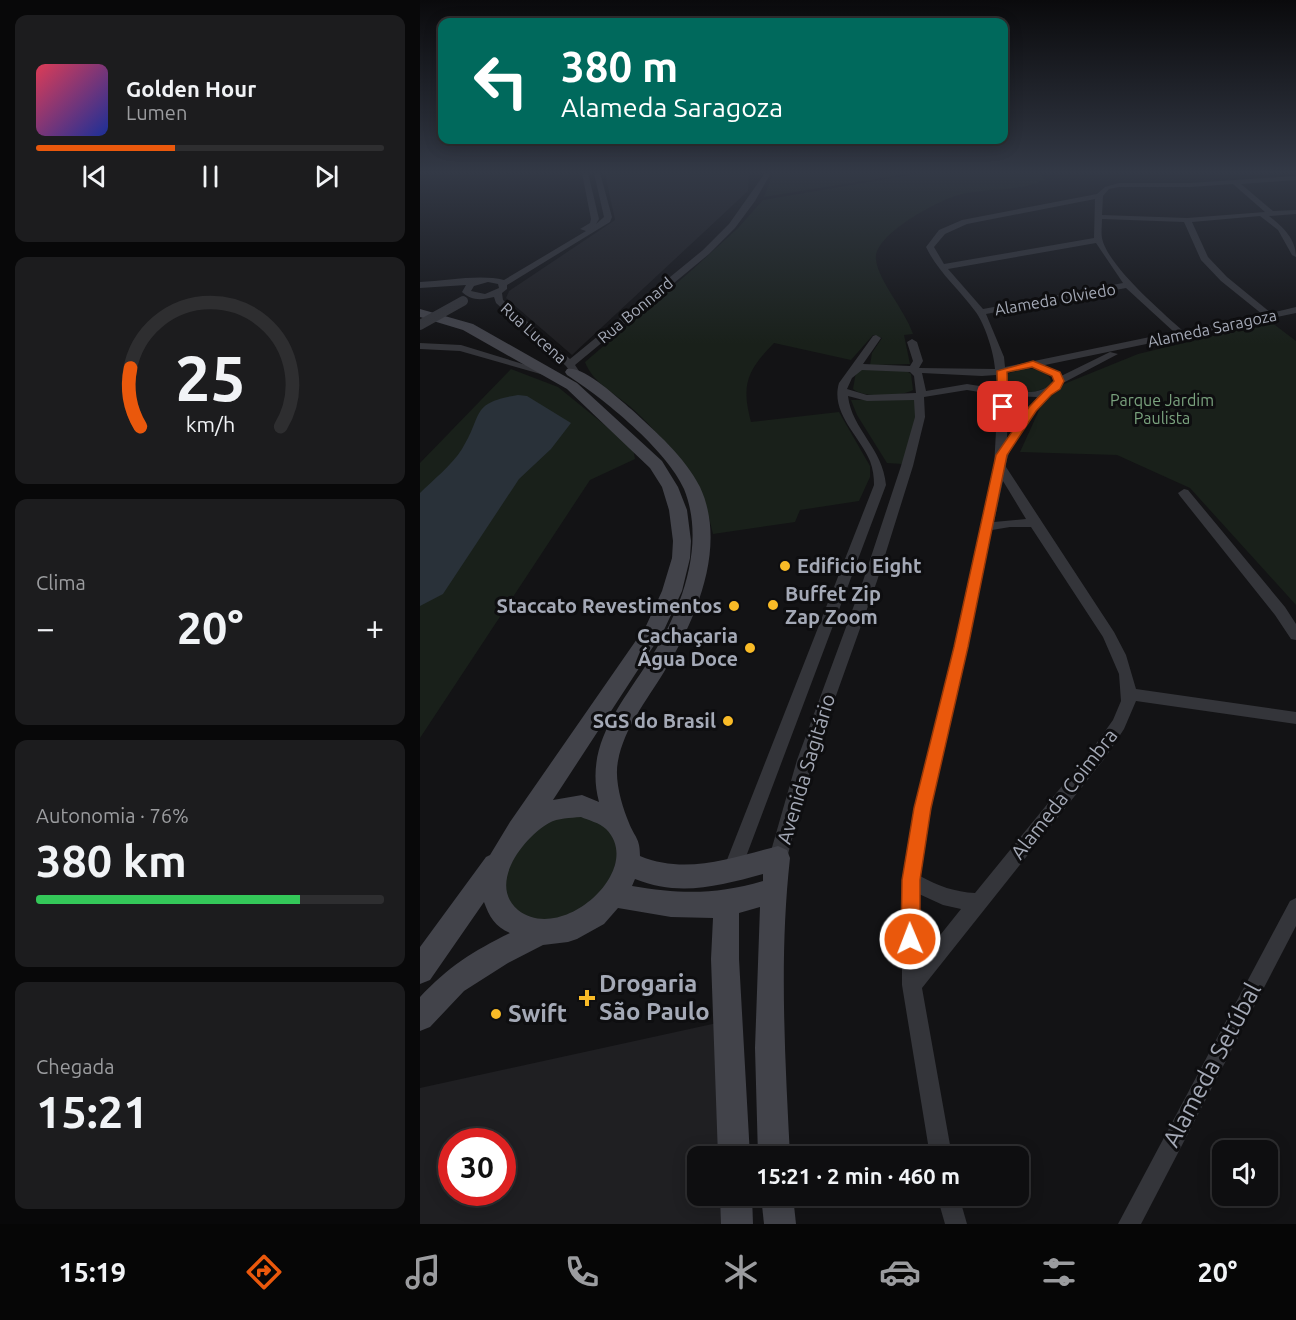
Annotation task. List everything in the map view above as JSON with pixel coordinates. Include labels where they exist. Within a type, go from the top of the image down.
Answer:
[{"type":"main road","points":[[420,304],[456,310],[482,320],[572,369],[612,401],[665,450],[692,489],[701,521],[700,557],[675,635],[623,721],[606,760],[607,778],[617,821],[625,833],[629,848],[629,864],[615,895],[597,913],[574,927],[558,932],[541,932],[523,928],[508,919],[498,905],[494,888],[500,858]]},
{"type":"main road","points":[[420,313],[468,327],[572,386],[656,465],[670,487],[678,510],[682,541],[681,558],[672,591],[654,630],[500,858],[420,970]]},
{"type":"main road","points":[[519,830],[539,816],[560,808],[582,806],[601,810],[617,821]]},
{"type":"main road","points":[[629,864],[645,873],[685,880],[718,875],[778,858]]},
{"type":"main road","name":"Avenida Sagitário","points":[[773,1146],[770,1116],[773,891],[778,858]]},
{"type":"main road","points":[[615,895],[663,904],[696,906],[726,904],[773,891]]},
{"type":"main road","points":[[726,904],[724,921],[734,1146]]},
{"type":"main road","points":[[420,1017],[454,981],[498,953],[541,932]]},
{"type":"main road","points":[[736,1206],[737,1224]]},
{"type":"main road","points":[[778,1206],[780,1224]]},
{"type":"street","points":[[420,285],[494,279],[581,230]]},
{"type":"street","points":[[420,325],[466,298],[498,293],[503,288],[503,284],[593,230]]},
{"type":"street","name":"Rua Bonnard","points":[[572,369],[706,252],[726,230]]},
{"type":"street","points":[[939,1146],[912,985],[911,880],[922,808],[988,527],[1001,461],[1003,392],[1002,371],[994,340],[981,312],[931,253],[930,247],[936,237],[946,230]]},
{"type":"street","points":[[1098,230],[1098,240],[1128,285],[1181,334]]},
{"type":"street","points":[[1192,230],[1204,258],[1224,279],[1267,314]]},
{"type":"street","points":[[1282,230],[1296,255]]},
{"type":"street","points":[[944,267],[1098,240]]},
{"type":"street","points":[[494,279],[503,284]]},
{"type":"street","points":[[466,298],[466,289],[475,282]]},
{"type":"street","name":"Alameda Olviedo","points":[[981,312],[1128,285]]},
{"type":"street","name":"Rua Lucena","points":[[498,293],[499,302],[572,369]]},
{"type":"street","name":"Alameda Saragoza","points":[[855,369],[871,367],[978,374],[1002,371],[1128,346],[1267,314],[1296,310]]},
{"type":"street","points":[[876,338],[843,383],[842,391],[867,398],[920,395],[953,387],[1028,396],[1047,392]]},
{"type":"street","points":[[912,342],[918,361],[915,370]]},
{"type":"street","points":[[420,346],[461,348],[552,374]]},
{"type":"street","name":"Alameda Saragoza","points":[[1001,461],[1032,409],[1047,392],[1056,387],[1059,381],[1128,346]]},
{"type":"street","points":[[1089,353],[1097,356],[1099,361]]},
{"type":"street","points":[[1033,364],[1052,371],[1059,381]]},
{"type":"street","name":"Avenida Sagitário","points":[[778,858],[805,760],[870,581],[907,466],[920,417],[920,395],[915,370]]},
{"type":"street","points":[[949,373],[953,387]]},
{"type":"street","name":"Avenida Sagitário","points":[[732,870],[880,485],[881,476],[874,455],[849,416],[844,405],[842,391]]},
{"type":"street","points":[[1001,461],[1034,523],[1100,621],[1116,650],[1125,671],[1129,694],[1296,718]]},
{"type":"street","points":[[1184,493],[1280,610],[1296,635]]},
{"type":"street","points":[[988,527],[1010,523],[1034,523]]},
{"type":"street","name":"Alameda Coimbra","points":[[912,985],[1099,753],[1122,719],[1129,694]]},
{"type":"street","points":[[911,880],[937,895],[957,902],[979,902]]},
{"type":"street","name":"Alameda Setúbal","points":[[1129,1224],[1296,907]]},
{"type":"street","points":[[951,1206],[956,1224]]},
{"type":"shaded area","points":[[600,230],[706,230],[572,355],[506,298],[509,291]]},
{"type":"shaded area","points":[[527,396],[571,423],[551,449],[519,479],[443,594],[420,606],[420,493],[458,455],[485,406],[502,398]]},
{"type":"shaded area","points":[[717,1023],[723,1146],[687,1146],[687,1206],[725,1206],[726,1224],[420,1224],[420,1088]]},
{"type":"green space","points":[[736,230],[895,230],[878,250],[876,260],[882,277],[913,334],[904,335],[910,364],[870,365],[872,353],[882,338],[873,335],[851,360],[774,343],[752,370],[747,388],[751,422],[839,412],[870,466],[870,477],[859,501],[800,510],[795,522],[713,534],[704,503],[674,454],[634,410],[594,377],[585,362]]},
{"type":"green space","name":"Parque Jardim Paulista","points":[[1271,322],[1296,341],[1296,605],[1190,488],[1117,455],[1020,452],[1046,395],[1064,384],[1138,354]]},
{"type":"green space","points":[[1024,368],[1045,373],[1052,384],[1035,392],[1017,391],[1007,383],[1007,374]]},
{"type":"green space","points":[[511,369],[558,387],[633,448],[635,459],[590,480],[420,738],[420,463]]},
{"type":"green space","points":[[905,370],[911,374],[913,390],[882,396],[858,392],[853,389],[856,372]]},
{"type":"green space","points":[[917,399],[919,410],[903,464],[887,463],[857,415],[851,400]]},
{"type":"green space","points":[[565,815],[601,819],[621,844],[606,896],[553,924],[518,912],[509,901],[505,888],[506,875],[517,849],[526,838],[548,821]]},
{"type":"place","name":"Edificio Eight","points":[[785,566]]},
{"type":"place","name":"Buffet Zip Zap Zoom","points":[[773,605]]},
{"type":"place","name":"Staccato Revestimentos","points":[[734,606]]},
{"type":"place","name":"Cachaçaria Água Doce","points":[[750,648]]},
{"type":"place","name":"SGS do Brasil","points":[[728,721]]},
{"type":"place","name":"Drogaria São Paulo","points":[[587,998]]},
{"type":"place","name":"Swift","points":[[496,1014]]},
{"type":"route","points":[[910,939],[911,880],[922,808],[988,527],[1001,455],[1032,409],[1047,392],[1056,387],[1059,381],[1056,374],[1033,364],[1002,371],[1003,407]]}]
